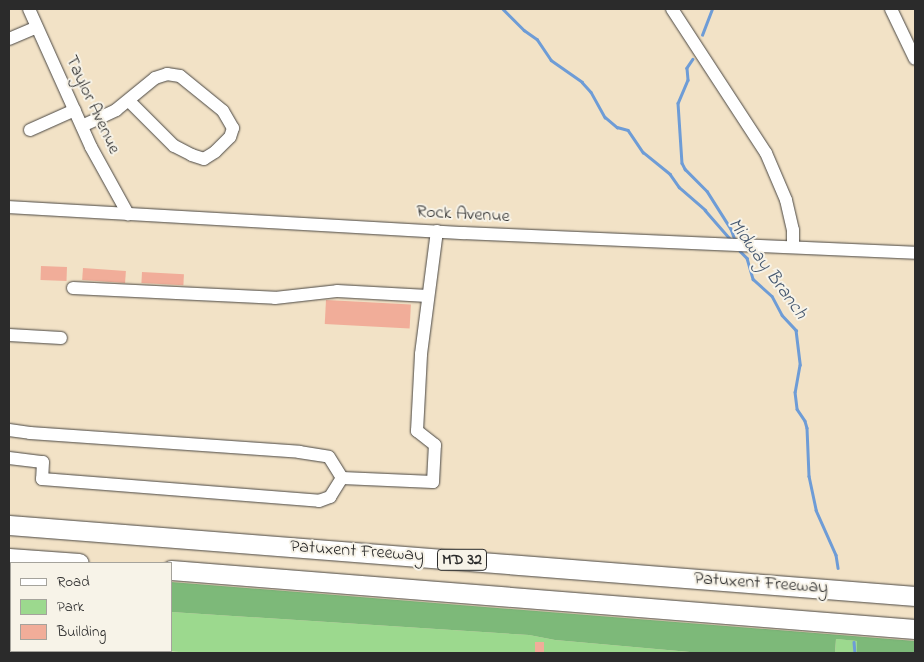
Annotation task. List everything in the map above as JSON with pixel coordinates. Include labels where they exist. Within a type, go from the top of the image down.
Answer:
[{"type":"highway","name":"Patuxent Freeway","points":[[9,525],[915,596]]},
{"type":"highway","points":[[9,558],[65,562]]},
{"type":"highway","name":"Patuxent Freeway","points":[[172,570],[915,629]]},
{"type":"street","name":"Taylor Avenue","points":[[29,9],[107,180],[128,214]]},
{"type":"street","points":[[672,9],[766,153],[786,200],[793,230],[793,246]]},
{"type":"street","points":[[891,9],[910,34],[915,58]]},
{"type":"street","points":[[9,39],[37,27]]},
{"type":"street","points":[[82,126],[116,110],[155,78],[167,74],[180,76],[223,111],[233,128],[230,137],[215,152],[204,159],[174,146],[129,101]]},
{"type":"street","points":[[30,130],[75,110]]},
{"type":"street","name":"Rock Avenue","points":[[9,207],[437,231],[915,253]]},
{"type":"street","points":[[342,478],[433,482],[435,445],[417,431],[421,354],[437,231]]},
{"type":"street","points":[[73,288],[275,298],[337,291],[428,296]]},
{"type":"street","points":[[9,335],[61,338]]},
{"type":"street","points":[[9,430],[30,434],[319,455],[329,457],[342,478]]},
{"type":"street","points":[[9,458],[43,462],[42,479],[315,501],[330,497],[342,478]]},
{"type":"green space","points":[[172,582],[915,641],[915,653],[857,653],[857,641],[836,639],[835,653],[701,653],[555,640],[529,635],[172,612]]},
{"type":"green space","points":[[172,612],[529,635],[555,640],[701,653],[172,652]]},
{"type":"green space","points":[[836,639],[858,641],[857,653],[835,653]]},
{"type":"green space","points":[[10,640],[10,652],[196,653],[9,653]]},
{"type":"green space","points":[[9,641],[10,652],[86,652],[9,653]]},
{"type":"building","points":[[41,266],[67,267],[66,281],[41,280]]},
{"type":"building","points":[[83,268],[126,271],[125,283],[82,280]]},
{"type":"building","points":[[142,272],[184,274],[183,285],[141,283]]},
{"type":"building","points":[[326,300],[411,304],[410,328],[325,324]]},
{"type":"building","points":[[535,642],[544,642],[544,653],[535,653]]},
{"type":"waterway","name":"Midway Branch","points":[[503,9],[524,30],[537,39],[551,60],[582,82],[591,92],[605,117],[617,127],[628,130],[643,152],[670,174],[679,187],[705,210],[732,241]]},
{"type":"waterway","points":[[702,35],[712,9]]},
{"type":"waterway","points":[[693,59],[687,68],[688,80],[678,103],[682,163],[685,169],[707,191],[731,229],[735,240]]},
{"type":"waterway","name":"Midway Branch","points":[[740,251],[747,258],[753,279],[772,296],[782,315],[796,330],[800,365],[795,392],[797,409],[807,428],[809,476],[816,510],[836,555],[838,568]]},
{"type":"waterway","name":"Midway Branch","points":[[854,642],[855,653]]}]
